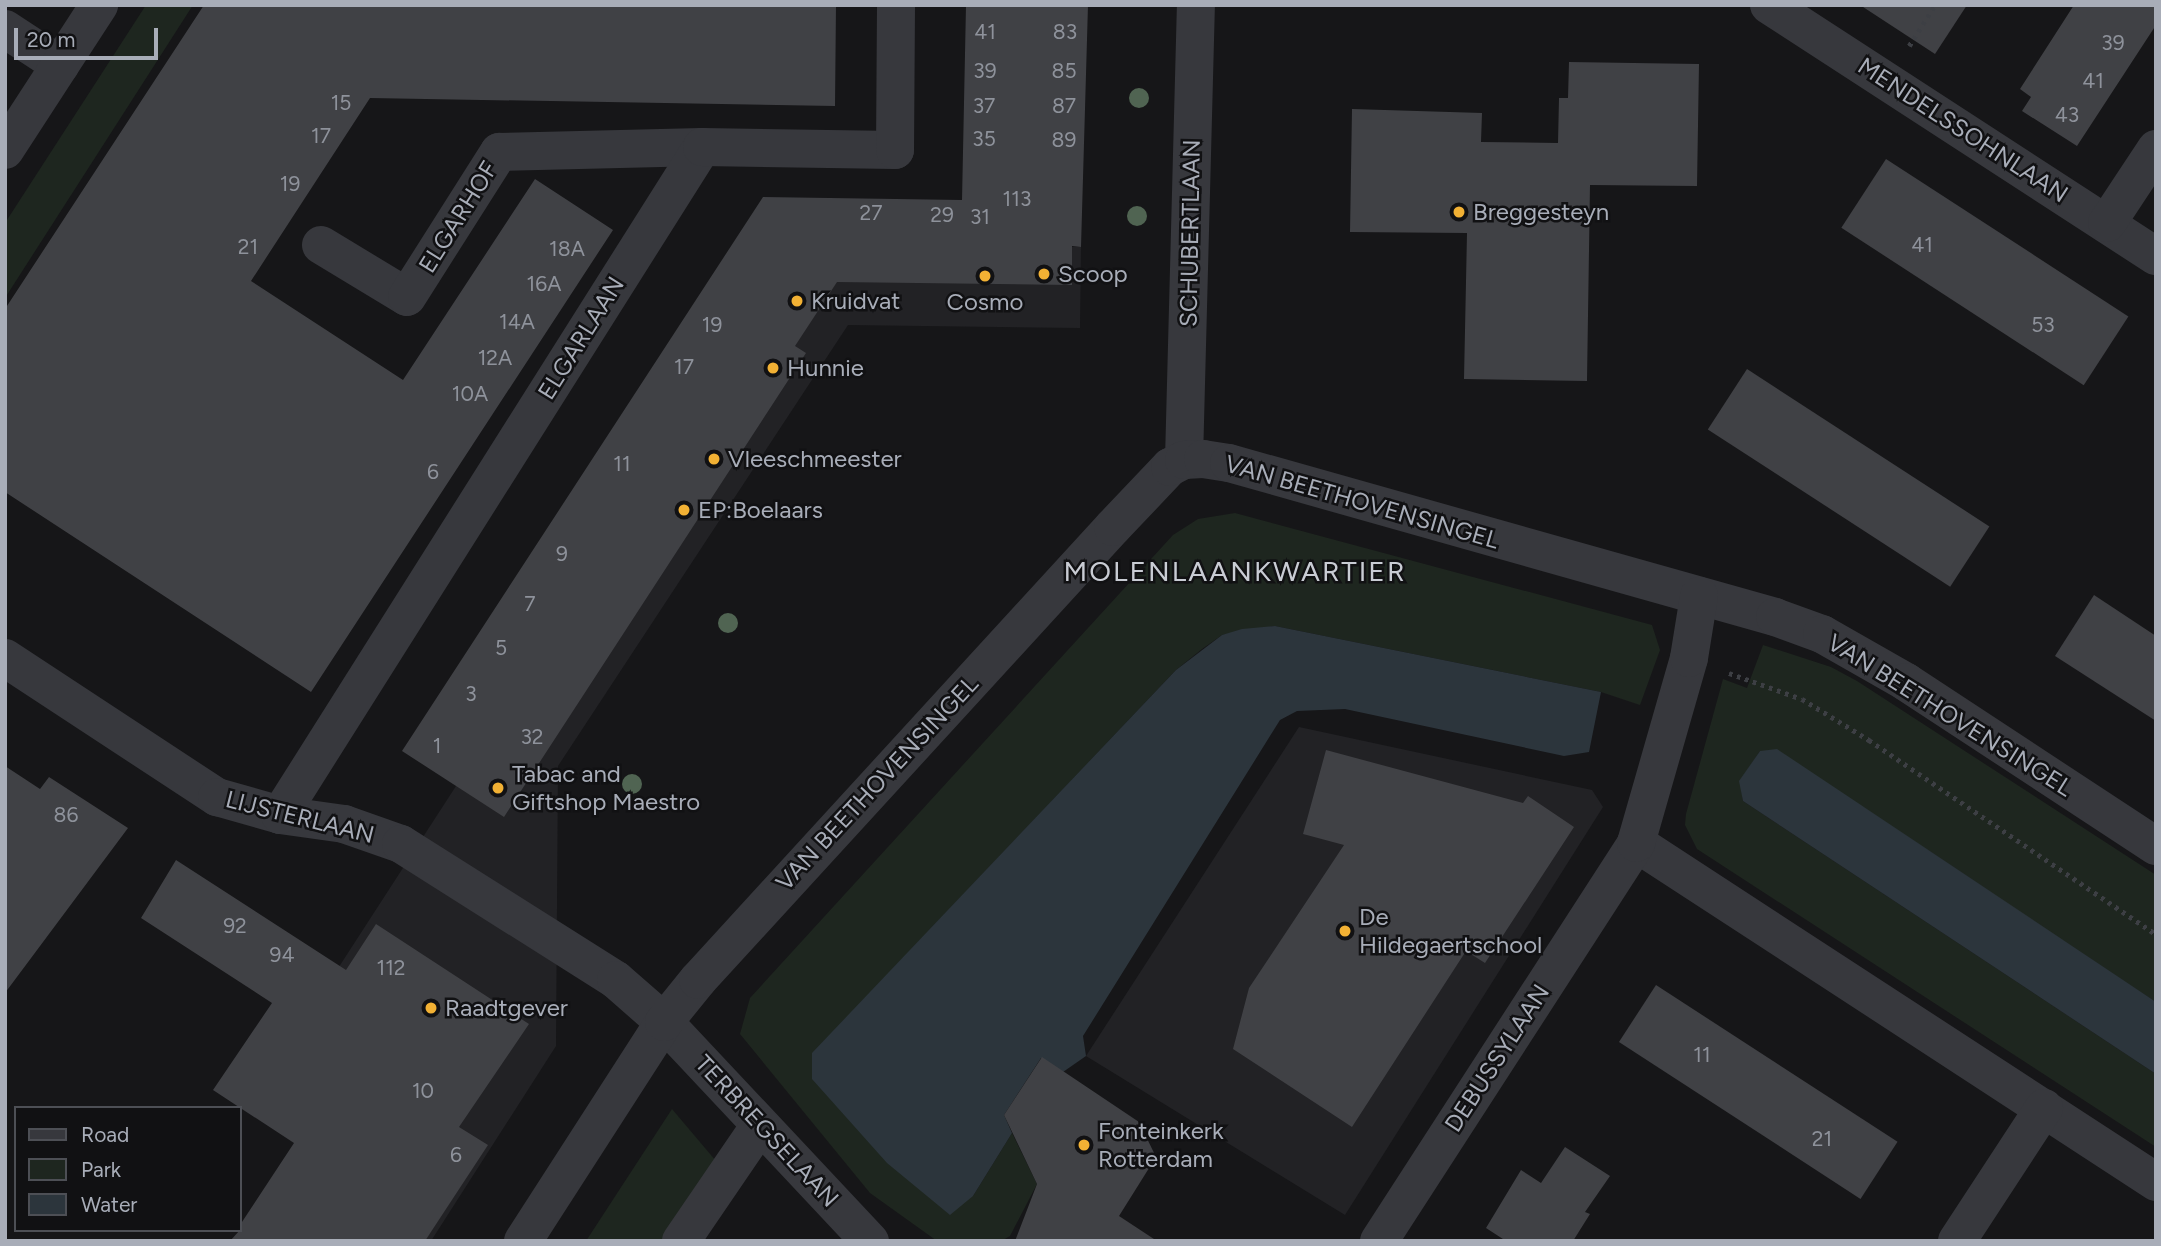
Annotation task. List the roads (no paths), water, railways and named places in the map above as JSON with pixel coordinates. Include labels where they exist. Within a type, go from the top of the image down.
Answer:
[{"type":"street","points":[[5,150],[99,5]]},
{"type":"street","points":[[702,147],[895,150],[896,5]]},
{"type":"street","name":"SCHUBERTLAAN","points":[[1184,460],[1196,5]]},
{"type":"street","name":"MENDELSSOHNLAAN","points":[[1769,5],[2156,256]]},
{"type":"street","points":[[5,29],[60,65]]},
{"type":"street","name":"ELGARHOF","points":[[321,245],[407,297],[499,152],[702,147]]},
{"type":"street","name":"ELGARLAAN","points":[[280,815],[702,147]]},
{"type":"street","points":[[2107,223],[2156,149]]},
{"type":"street","name":"VAN BEETHOVENSINGEL","points":[[523,1241],[664,1022],[779,889],[1113,527],[1170,467],[1184,460],[1203,459],[1229,463],[1787,621],[1822,634],[1858,653],[2156,846]]},
{"type":"street","name":"DEBUSSYLAAN","points":[[1379,1241],[1636,843],[1689,658],[1699,596]]},
{"type":"street","name":"LIJSTERLAAN","points":[[5,657],[210,793],[234,804],[280,815],[344,824],[401,844],[616,980],[664,1022]]},
{"type":"street","points":[[1636,843],[2156,1182]]},
{"type":"street","name":"TERBREGSELAAN","points":[[664,1022],[870,1241]]},
{"type":"street","points":[[1957,1241],[2044,1108]]},
{"type":"street","points":[[681,1241],[760,1125]]},
{"type":"water","points":[[1275,626],[1601,692],[1589,752],[1564,756],[1345,709],[1297,711],[1280,720],[1083,1036],[1086,1056],[1063,1072],[1041,1058],[1004,1115],[1012,1133],[973,1196],[950,1215],[887,1163],[812,1079],[812,1053],[1176,670],[1222,635],[1242,629]]},
{"type":"water","points":[[1777,749],[2156,1002],[2156,1074],[1743,801],[1739,781],[1760,751]]},
{"type":"place","name":"Breggesteyn","points":[[1459,212]]},
{"type":"place","name":"Scoop","points":[[1044,274]]},
{"type":"place","name":"Cosmo","points":[[985,276]]},
{"type":"place","name":"Kruidvat","points":[[797,301]]},
{"type":"place","name":"Hunnie","points":[[773,368]]},
{"type":"place","name":"Vleeschmeester","points":[[714,459]]},
{"type":"place","name":"EP:Boelaars","points":[[684,510]]},
{"type":"place","name":"Tabac and Giftshop Maestro","points":[[498,788]]},
{"type":"place","name":"De Hildegaertschool","points":[[1345,931]]},
{"type":"place","name":"Raadtgever","points":[[431,1008]]},
{"type":"place","name":"Fonteinkerk Rotterdam","points":[[1084,1145]]},
{"type":"district","name":"MOLENLAANKWARTIER","points":[[1235,571]]}]
